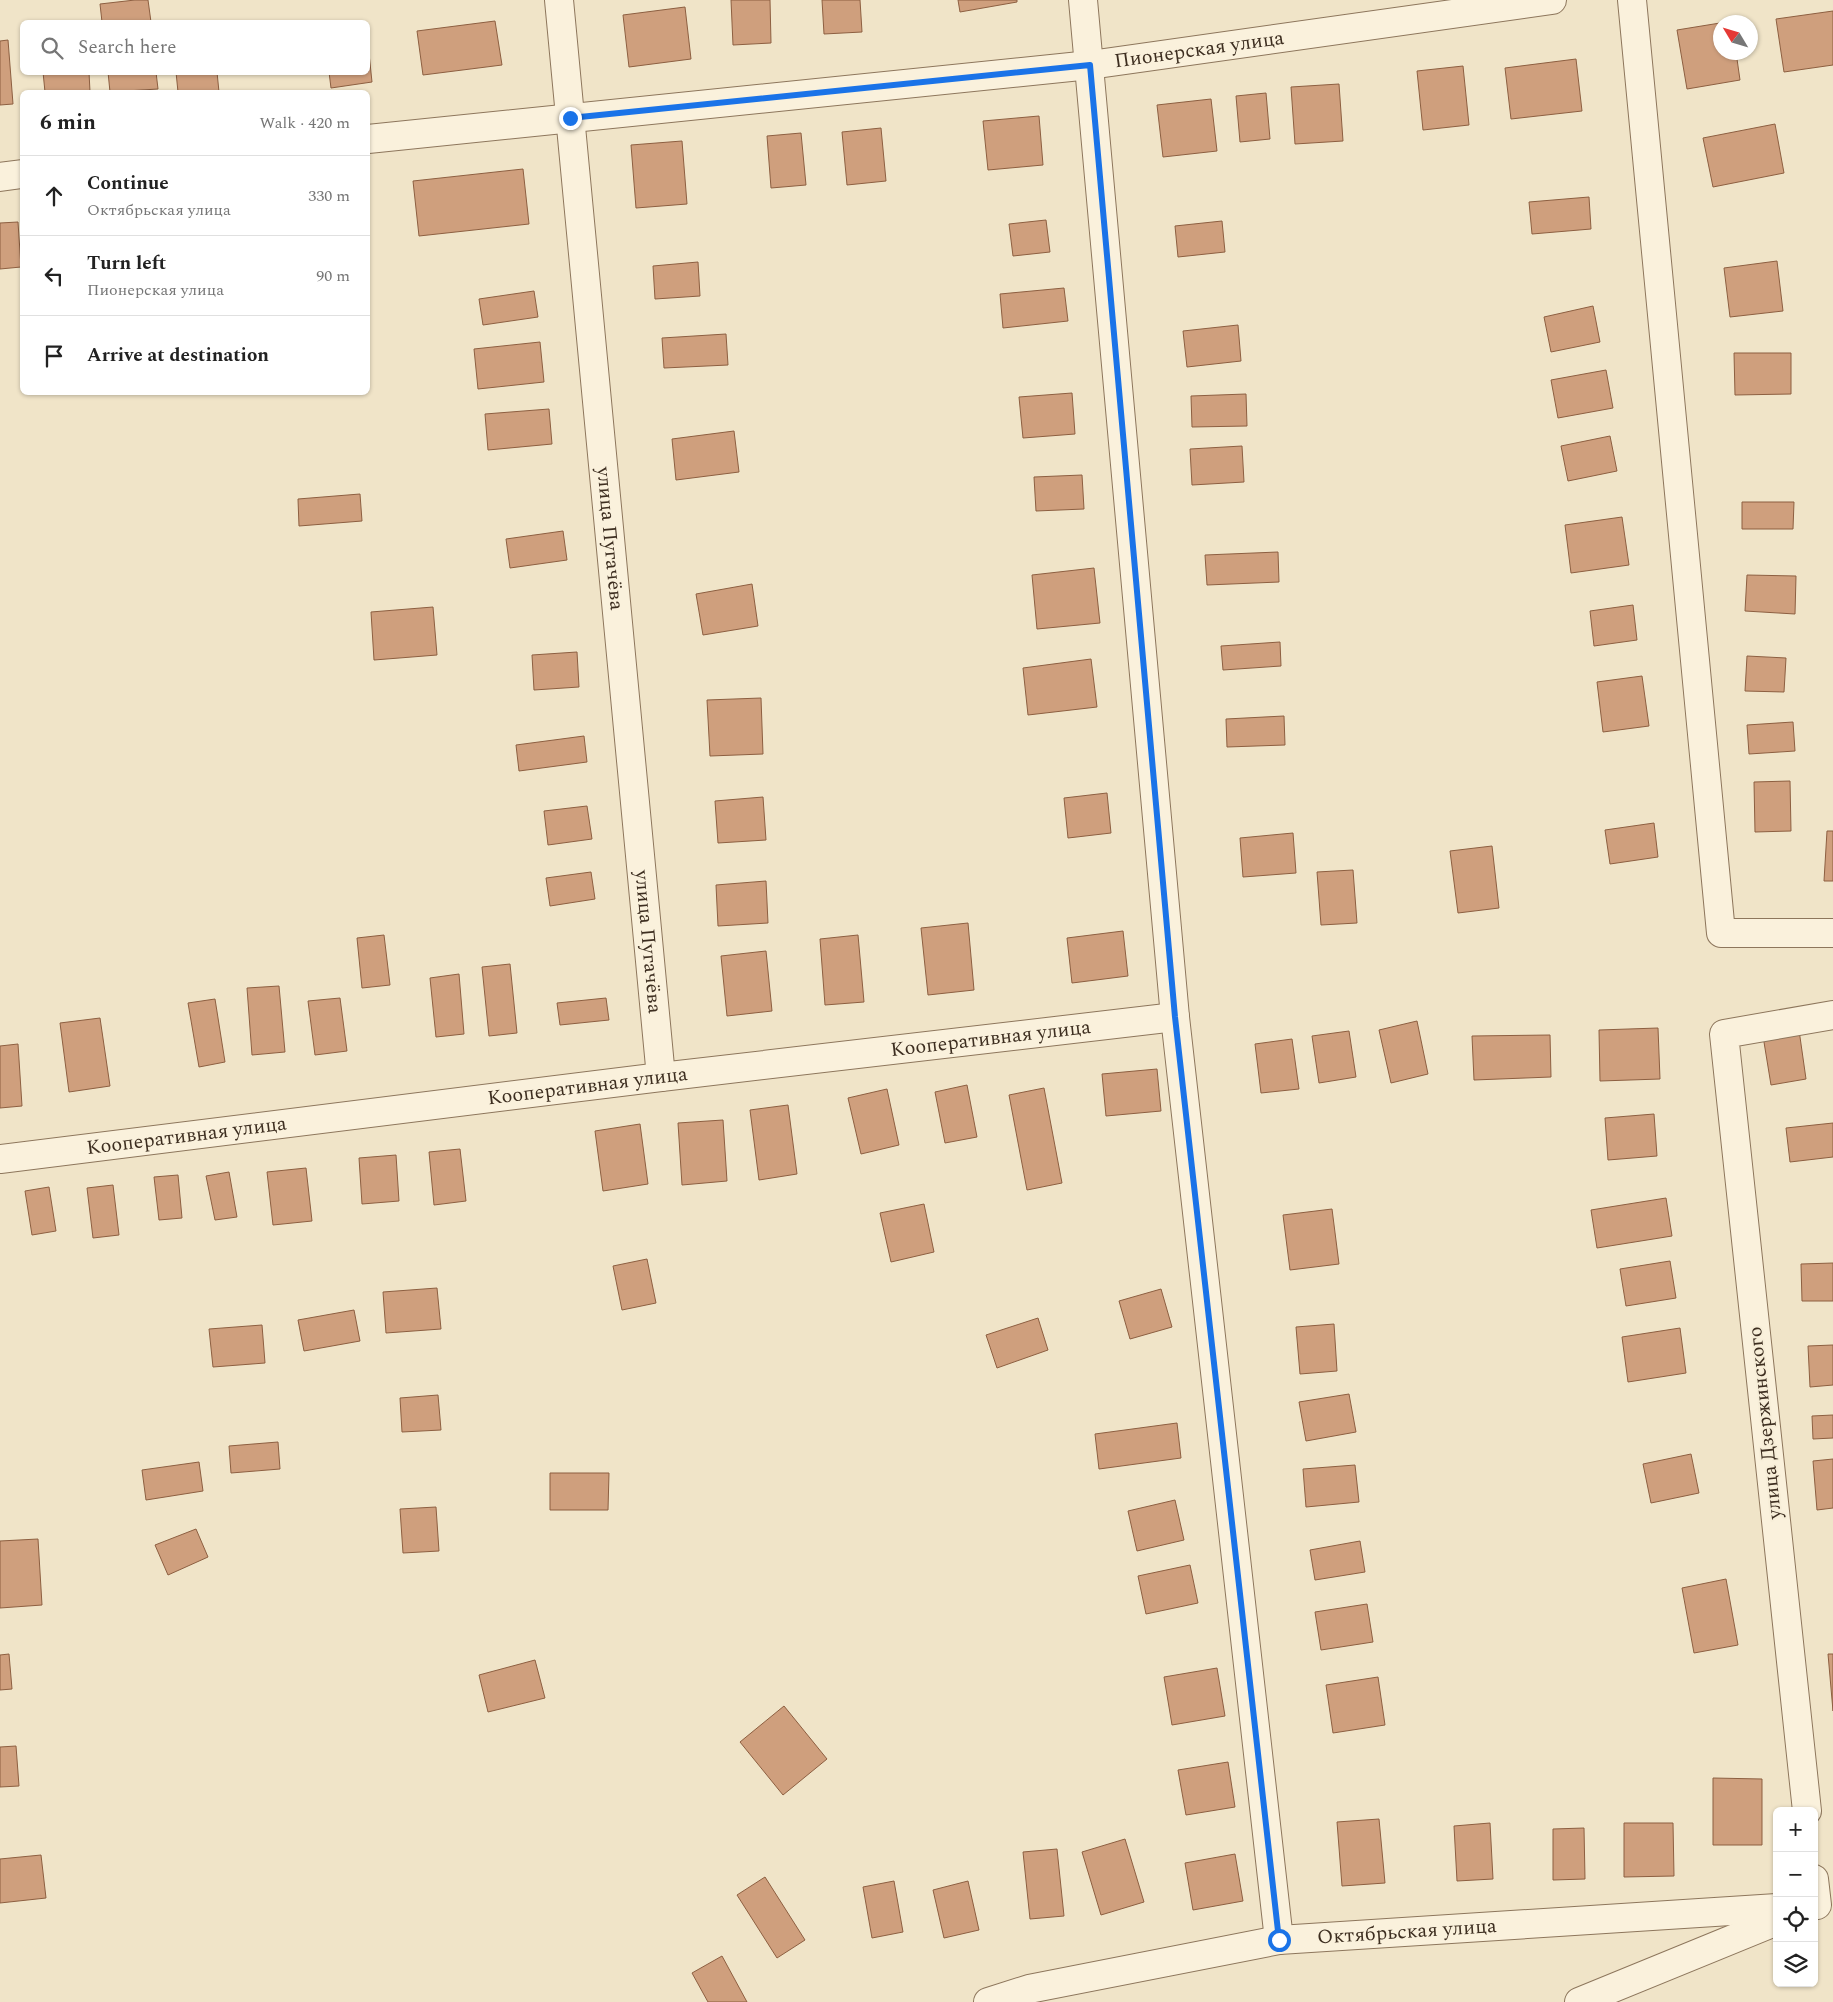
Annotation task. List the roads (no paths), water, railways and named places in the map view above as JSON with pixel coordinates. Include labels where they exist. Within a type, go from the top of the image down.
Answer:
[{"type":"street","name":"улица Пугачёва","points":[[559,0],[662,1077]]},
{"type":"street","points":[[1083,0],[1175,1017],[1279,1940]]},
{"type":"street","name":"Пионерская улица","points":[[370,139],[1090,65],[1552,0]]},
{"type":"street","points":[[1632,0],[1722,934],[1833,933]]},
{"type":"street","points":[[0,177],[20,174]]},
{"type":"street","name":"улица Дзержинского","points":[[1807,1807],[1724,1034],[1833,1015]]},
{"type":"street","name":"Кооперативная улица","points":[[0,1159],[662,1077],[1175,1017]]},
{"type":"street","name":"Октябрьская улица","points":[[988,2002],[1029,1989],[1279,1940],[1773,1908]]},
{"type":"street","points":[[1579,2002],[1773,1923]]}]
